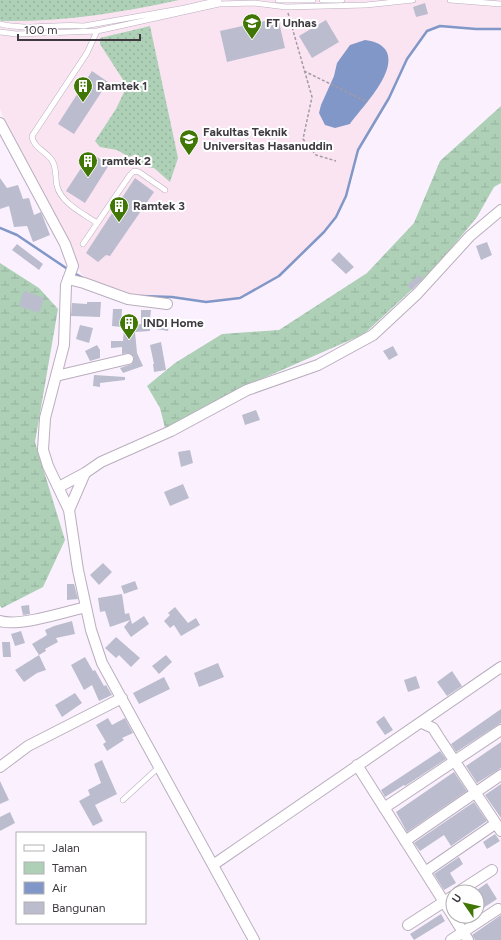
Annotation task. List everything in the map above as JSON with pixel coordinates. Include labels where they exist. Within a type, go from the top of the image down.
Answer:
[{"type":"street","points":[[0,123],[65,244],[70,274],[64,294],[64,340],[45,418],[43,441],[48,466],[69,510],[91,630],[99,655],[254,940]]},
{"type":"street","points":[[59,487],[85,473],[101,462],[171,431],[247,390],[318,365],[373,336],[418,293],[470,236],[501,210]]},
{"type":"street","points":[[70,274],[84,283],[128,299],[167,304]]},
{"type":"street","points":[[56,376],[128,359]]},
{"type":"street","points":[[69,510],[85,473]]},
{"type":"street","points":[[0,621],[17,622],[86,607]]},
{"type":"street","points":[[213,865],[357,765],[422,723],[501,668]]},
{"type":"street","points":[[0,766],[28,746],[122,698]]},
{"type":"street","points":[[422,723],[433,728],[498,828],[425,872]]},
{"type":"street","points":[[384,808],[501,730]]},
{"type":"street","points":[[357,765],[444,902],[408,925]]},
{"type":"street","points":[[405,840],[501,775]]},
{"type":"street","points":[[470,884],[492,870]]},
{"type":"street","points":[[451,940],[466,936],[498,909]]},
{"type":"street","points":[[458,924],[466,936]]},
{"type":"lane","points":[[0,24],[18,27],[69,24],[84,26],[185,8],[219,0]]},
{"type":"lane","points":[[278,0],[312,0]]},
{"type":"lane","points":[[322,0],[342,0]]},
{"type":"lane","points":[[0,32],[16,34],[97,31],[219,4],[254,3],[286,7],[366,5],[413,0]]},
{"type":"lane","points":[[450,0],[501,4]]},
{"type":"lane","points":[[97,31],[87,53],[32,136],[34,144],[51,159],[54,164],[57,188],[62,196],[69,204],[97,223]]},
{"type":"lane","points":[[83,244],[130,174],[139,172],[165,190]]},
{"type":"lane","points":[[123,800],[159,767]]},
{"type":"path","points":[[286,7],[312,97],[303,139],[316,155],[336,161]]},
{"type":"path","points":[[304,71],[368,102]]},
{"type":"shaded area","name":"Fakultas Teknik Universitas Hasanuddin","points":[[0,0],[501,0],[501,29],[476,29],[440,26],[427,31],[407,59],[389,98],[358,150],[346,196],[336,217],[324,232],[290,267],[264,286],[240,298],[206,302],[172,297],[128,295],[84,279],[13,141],[0,109]]},
{"type":"green space","points":[[0,0],[179,0],[91,16],[46,20],[1,21]]},
{"type":"green space","points":[[150,26],[178,158],[170,182],[154,168],[139,166],[136,154],[129,157],[117,150],[100,147],[95,141],[116,109],[127,86],[100,44],[100,38]]},
{"type":"green space","points":[[501,106],[501,183],[494,187],[477,217],[434,269],[364,334],[243,387],[166,432],[160,408],[147,386],[175,363],[222,334],[279,330],[367,273],[414,223],[440,161]]},
{"type":"green space","points":[[0,263],[39,288],[58,309],[35,442],[65,540],[43,587],[2,608],[0,606]]},
{"type":"water","points":[[365,40],[381,45],[385,49],[388,58],[388,67],[384,77],[378,88],[350,124],[335,128],[325,125],[319,113],[334,76],[337,63],[350,45]]},
{"type":"building","points":[[425,3],[428,14],[416,17],[413,7]]},
{"type":"building","name":"FT Unhas","points":[[278,18],[285,48],[227,62],[220,31]]},
{"type":"building","points":[[326,20],[339,42],[312,58],[299,36]]},
{"type":"building","name":"Ramtek 1","points":[[92,71],[108,82],[74,134],[58,124]]},
{"type":"building","name":"ramtek 2","points":[[91,153],[109,165],[85,203],[66,191]]},
{"type":"building","points":[[0,178],[7,188],[18,185],[23,199],[29,198],[34,215],[41,212],[50,235],[33,242],[27,226],[14,227],[9,206],[0,209]]},
{"type":"building","name":"Ramtek 3","points":[[135,178],[154,192],[110,256],[106,255],[98,262],[86,253]]},
{"type":"building","points":[[487,242],[492,255],[481,260],[476,246]]},
{"type":"building","points":[[17,244],[43,264],[39,270],[12,250]]},
{"type":"building","points":[[339,252],[354,267],[346,274],[331,260]]},
{"type":"building","points":[[419,275],[422,279],[412,290],[407,285]]},
{"type":"building","points":[[24,291],[44,298],[39,313],[19,306]]},
{"type":"building","points":[[87,302],[101,302],[100,317],[71,316],[72,303],[87,304]]},
{"type":"building","points":[[113,309],[122,309],[121,327],[112,326]]},
{"type":"building","points":[[141,310],[151,310],[150,319],[169,322],[168,331],[150,328],[150,331],[135,332],[137,353],[143,366],[123,373],[120,368],[132,364],[134,357],[129,353],[122,354],[122,347],[111,348],[111,341],[123,341],[124,326],[141,324]]},
{"type":"building","points":[[80,325],[93,328],[89,343],[76,339]]},
{"type":"building","points":[[161,342],[166,370],[154,372],[150,345]]},
{"type":"building","points":[[97,345],[100,350],[100,358],[90,361],[85,351]]},
{"type":"building","points":[[393,346],[398,355],[389,360],[383,351]]},
{"type":"building","points":[[94,375],[125,377],[125,380],[100,383],[100,387],[93,386]]},
{"type":"building","points":[[256,410],[260,420],[245,425],[242,415]]},
{"type":"building","points":[[190,450],[193,463],[181,467],[178,452]]},
{"type":"building","points":[[183,484],[189,498],[170,506],[164,492]]},
{"type":"building","points":[[103,563],[112,572],[99,585],[90,575]]},
{"type":"building","points":[[135,581],[138,589],[124,594],[121,586]]},
{"type":"building","points":[[67,584],[74,584],[78,599],[67,600]]},
{"type":"building","points":[[122,594],[125,614],[129,613],[132,624],[144,616],[149,624],[131,637],[124,627],[130,620],[110,627],[105,611],[100,612],[98,598]]},
{"type":"building","points":[[29,605],[30,614],[23,615],[21,606]]},
{"type":"building","points":[[175,607],[188,623],[196,618],[200,625],[181,636],[174,625],[170,628],[164,621],[170,615],[168,613]]},
{"type":"building","points":[[72,621],[75,634],[56,638],[58,642],[45,649],[46,651],[39,655],[32,644],[47,635],[45,630]]},
{"type":"building","points":[[21,631],[25,643],[15,646],[11,634]]},
{"type":"building","points":[[116,637],[140,658],[131,667],[119,655],[116,658],[105,648]]},
{"type":"building","points":[[2,642],[10,642],[11,657],[3,657]]},
{"type":"building","points":[[39,655],[46,670],[37,673],[24,682],[15,670]]},
{"type":"building","points":[[166,655],[172,662],[159,674],[152,666]]},
{"type":"building","points":[[85,657],[93,671],[95,670],[104,686],[106,685],[112,695],[99,701],[92,685],[84,690],[71,665]]},
{"type":"building","points":[[218,663],[224,677],[199,687],[194,673]]},
{"type":"building","points":[[452,671],[462,686],[447,696],[437,682]]},
{"type":"building","points":[[416,676],[420,688],[408,692],[404,680]]},
{"type":"building","points":[[164,677],[170,689],[139,704],[133,693]]},
{"type":"building","points":[[75,693],[82,703],[62,717],[55,705]]},
{"type":"building","points":[[501,709],[501,723],[456,752],[451,744]]},
{"type":"building","points":[[384,716],[393,730],[385,735],[376,722]]},
{"type":"building","points":[[108,718],[112,725],[125,718],[133,733],[122,738],[124,740],[107,751],[103,744],[106,742],[96,725]]},
{"type":"building","points":[[501,742],[501,768],[477,783],[466,766]]},
{"type":"building","points":[[440,751],[446,759],[405,786],[404,785],[385,797],[381,790]]},
{"type":"building","points":[[102,760],[117,794],[95,805],[103,821],[93,826],[79,801],[90,795],[88,790],[101,783],[94,764]]},
{"type":"building","points":[[454,772],[467,791],[407,832],[396,812]]},
{"type":"building","points":[[0,781],[9,800],[0,804]]},
{"type":"building","points":[[501,784],[501,818],[485,795]]},
{"type":"building","points":[[474,802],[487,821],[451,846],[444,835],[420,851],[414,843]]},
{"type":"building","points":[[10,812],[15,823],[0,831],[0,817]]},
{"type":"building","points":[[495,834],[500,841],[487,849],[483,842]]},
{"type":"building","points":[[459,857],[463,864],[450,873],[456,883],[445,884],[444,890],[434,874]]},
{"type":"building","points":[[487,883],[497,899],[485,907],[485,884]]},
{"type":"building","points":[[441,914],[445,921],[414,940],[410,934]]},
{"type":"building","points":[[501,915],[501,940],[475,940],[472,935]]},
{"type":"waterway","points":[[141,296],[172,297],[206,302],[240,298],[279,276],[324,232],[336,217],[346,196],[358,150],[389,98],[407,59],[427,31],[440,26],[476,29],[501,29]]},
{"type":"waterway","points":[[0,228],[17,235],[69,270]]},
{"type":"waterway","points":[[74,273],[83,278]]},
{"type":"place","name":"FT Unhas","points":[[252,40]]},
{"type":"place","name":"Ramtek 1","points":[[83,103]]},
{"type":"place","name":"Fakultas Teknik Universitas Hasanuddin","points":[[189,156]]},
{"type":"place","name":"ramtek 2","points":[[88,178]]},
{"type":"place","name":"Ramtek 3","points":[[119,223]]},
{"type":"place","name":"INDI Home","points":[[129,340]]}]
